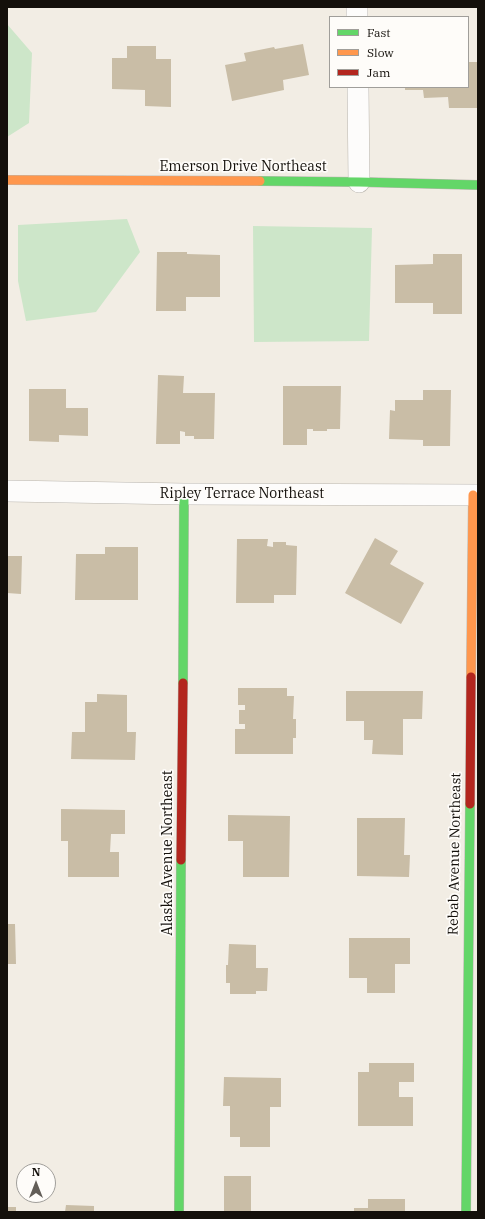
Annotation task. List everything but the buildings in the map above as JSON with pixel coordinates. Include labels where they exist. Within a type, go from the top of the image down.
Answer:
[{"type":"street","points":[[358,88],[359,182]]},
{"type":"street","name":"Emerson Drive Northeast","points":[[7,180],[478,184]]},
{"type":"street","name":"Ripley Terrace Northeast","points":[[7,491],[184,494],[476,495]]},
{"type":"street","name":"Alaska Avenue Northeast","points":[[179,1212],[184,494]]},
{"type":"street","name":"Rebab Avenue Northeast","points":[[466,1212],[476,495]]},
{"type":"green space","points":[[7,24],[32,53],[29,123],[7,137]]},
{"type":"green space","points":[[127,219],[140,252],[96,312],[26,321],[18,281],[18,225]]},
{"type":"green space","points":[[253,226],[372,228],[369,341],[254,342]]},
{"type":"traffic: fast","points":[[260,181],[478,185]]},
{"type":"traffic: fast","points":[[183,683],[184,494]]},
{"type":"traffic: fast","points":[[466,1212],[470,804]]},
{"type":"traffic: fast","points":[[179,1212],[181,860]]},
{"type":"traffic: slow","points":[[7,180],[260,181]]},
{"type":"traffic: slow","points":[[471,677],[473,495]]},
{"type":"traffic: jam","points":[[470,804],[471,677]]},
{"type":"traffic: jam","points":[[181,860],[183,683]]}]
